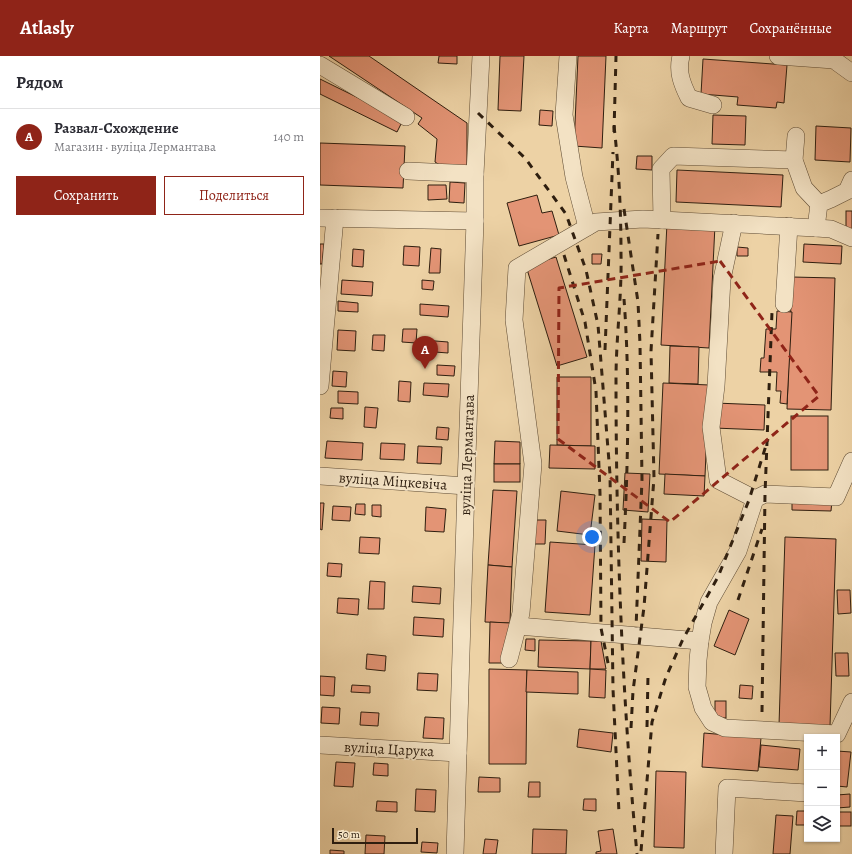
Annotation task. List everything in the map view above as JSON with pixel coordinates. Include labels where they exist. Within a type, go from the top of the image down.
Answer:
[{"type":"street","name":"вуліца Лермантава","points":[[455,854],[475,221],[475,174],[481,56]]},
{"type":"street","points":[[568,56],[564,116],[574,177],[587,227]]},
{"type":"street","points":[[681,56],[678,65],[682,84],[689,98],[713,105]]},
{"type":"street","points":[[778,56],[834,60],[852,73]]},
{"type":"street","points":[[320,65],[406,117]]},
{"type":"street","points":[[796,136],[794,160],[804,188],[819,204]]},
{"type":"street","points":[[662,220],[661,169],[673,156],[794,160]]},
{"type":"street","points":[[408,171],[475,174]]},
{"type":"street","points":[[819,204],[846,191],[852,180]]},
{"type":"street","points":[[816,228],[819,204]]},
{"type":"street","points":[[320,386],[328,218],[475,221]]},
{"type":"street","points":[[509,659],[521,613],[533,464],[514,320],[517,268],[596,222],[643,219],[789,226],[831,229],[852,238]]},
{"type":"street","points":[[734,223],[722,280],[716,386],[711,427],[718,480],[755,499]]},
{"type":"street","points":[[784,304],[789,226]]},
{"type":"street","points":[[852,461],[836,496],[765,494],[755,499],[738,551],[709,602],[700,641],[697,687],[703,708],[712,722],[725,728],[837,734],[852,702]]},
{"type":"street","name":"вуліца Міцкевіча","points":[[320,476],[466,486]]},
{"type":"street","points":[[518,626],[700,641]]},
{"type":"street","name":"вуліца Царука","points":[[320,745],[458,752]]},
{"type":"street","points":[[724,854],[727,788],[804,793]]},
{"type":"highlighted area","points":[[720,261],[819,396],[670,522],[558,439],[559,288]]},
{"type":"building","points":[[329,56],[369,56],[467,123],[467,170],[443,167],[435,162],[437,139],[418,124],[422,118]]},
{"type":"building","points":[[439,56],[457,56],[457,64],[438,63]]},
{"type":"building","points":[[500,56],[524,56],[521,111],[498,110]]},
{"type":"building","points":[[578,56],[606,56],[602,148],[574,146]]},
{"type":"building","points":[[703,59],[787,65],[784,103],[777,102],[776,108],[737,105],[738,97],[701,94]]},
{"type":"building","points":[[320,79],[403,120],[397,132],[320,94]]},
{"type":"building","points":[[540,110],[553,111],[552,126],[539,125]]},
{"type":"building","points":[[713,115],[746,116],[745,145],[712,144]]},
{"type":"building","points":[[816,126],[851,128],[850,162],[815,160]]},
{"type":"building","points":[[320,143],[405,146],[403,188],[320,185]]},
{"type":"building","points":[[637,156],[652,156],[652,170],[636,169]]},
{"type":"building","points":[[677,170],[783,175],[781,207],[676,202]]},
{"type":"building","points":[[450,182],[465,183],[464,203],[449,202]]},
{"type":"building","points":[[428,185],[446,185],[447,199],[428,200]]},
{"type":"building","points":[[537,195],[542,213],[552,211],[559,235],[519,246],[507,203]]},
{"type":"building","points":[[846,211],[852,211],[852,229],[846,229]]},
{"type":"building","points":[[667,223],[715,225],[709,348],[661,345]]},
{"type":"building","points":[[320,244],[324,244],[322,264],[320,264]]},
{"type":"building","points":[[804,244],[842,246],[841,264],[803,262]]},
{"type":"building","points":[[404,246],[420,247],[419,266],[403,265]]},
{"type":"building","points":[[737,247],[748,248],[748,256],[737,256]]},
{"type":"building","points":[[431,248],[441,249],[440,273],[429,273]]},
{"type":"building","points":[[353,249],[364,250],[363,267],[352,266]]},
{"type":"building","points":[[592,254],[602,254],[601,264],[592,264]]},
{"type":"building","points":[[556,257],[587,357],[557,366],[526,266]]},
{"type":"building","points":[[792,277],[835,278],[831,410],[787,409]]},
{"type":"building","points":[[342,280],[373,282],[372,296],[341,294]]},
{"type":"building","points":[[422,280],[434,281],[433,290],[422,289]]},
{"type":"building","points":[[338,301],[358,303],[358,312],[338,311]]},
{"type":"building","points":[[420,304],[449,306],[448,317],[420,315]]},
{"type":"building","points":[[777,311],[792,312],[787,404],[780,403],[781,391],[776,391],[777,372],[760,372],[761,358],[764,358],[766,329],[776,329]]},
{"type":"building","points":[[403,329],[417,329],[416,343],[402,342]]},
{"type":"building","points":[[338,330],[356,331],[355,351],[337,350]]},
{"type":"building","points":[[373,335],[385,335],[384,351],[372,350]]},
{"type":"building","points":[[423,340],[448,342],[448,353],[422,351]]},
{"type":"building","points":[[670,346],[699,347],[698,384],[669,383]]},
{"type":"building","points":[[437,365],[455,366],[454,376],[437,375]]},
{"type":"building","points":[[333,371],[347,372],[346,387],[332,386]]},
{"type":"building","points":[[557,377],[591,377],[591,446],[557,445]]},
{"type":"building","points":[[399,381],[411,382],[410,402],[398,401]]},
{"type":"building","points":[[424,383],[449,384],[448,397],[423,395]]},
{"type":"building","points":[[663,383],[709,385],[705,476],[659,474]]},
{"type":"building","points":[[338,391],[358,392],[358,404],[338,403]]},
{"type":"building","points":[[715,403],[765,405],[764,430],[714,428]]},
{"type":"building","points":[[365,407],[378,408],[376,428],[364,427]]},
{"type":"building","points":[[331,408],[343,408],[343,419],[330,418]]},
{"type":"building","points":[[791,416],[828,416],[828,470],[791,470]]},
{"type":"building","points":[[437,427],[449,428],[448,440],[436,439]]},
{"type":"building","points":[[327,441],[363,443],[362,460],[325,458]]},
{"type":"building","points":[[495,441],[520,442],[520,464],[494,464]]},
{"type":"building","points":[[381,443],[405,444],[404,460],[380,459]]},
{"type":"building","points":[[550,445],[595,446],[595,469],[549,468]]},
{"type":"building","points":[[418,446],[442,447],[441,464],[417,463]]},
{"type":"building","points":[[494,464],[520,464],[520,482],[494,482]]},
{"type":"building","points":[[625,473],[650,474],[648,512],[623,510]]},
{"type":"building","points":[[665,474],[705,476],[704,496],[664,494]]},
{"type":"building","points":[[493,490],[517,491],[512,567],[488,565]]},
{"type":"building","points":[[561,491],[595,495],[590,535],[557,531]]},
{"type":"building","points":[[792,499],[832,500],[831,511],[792,510]]},
{"type":"building","points":[[320,503],[324,503],[322,530],[320,529]]},
{"type":"building","points":[[356,504],[365,504],[365,515],[355,514]]},
{"type":"building","points":[[372,505],[381,505],[381,517],[372,516]]},
{"type":"building","points":[[333,506],[351,507],[350,521],[332,520]]},
{"type":"building","points":[[426,507],[446,509],[444,532],[425,531]]},
{"type":"building","points":[[642,519],[667,520],[666,562],[641,561]]},
{"type":"building","points":[[534,520],[546,520],[545,544],[533,544]]},
{"type":"building","points":[[360,537],[380,538],[379,554],[359,553]]},
{"type":"building","points":[[785,537],[836,539],[830,726],[779,725]]},
{"type":"building","points":[[550,542],[595,545],[590,615],[545,612]]},
{"type":"building","points":[[328,563],[342,564],[341,577],[327,576]]},
{"type":"building","points":[[488,565],[512,567],[510,623],[485,622]]},
{"type":"building","points":[[370,581],[385,582],[384,609],[368,609]]},
{"type":"building","points":[[413,586],[441,588],[440,604],[412,602]]},
{"type":"building","points":[[837,590],[850,590],[851,613],[838,614]]},
{"type":"building","points":[[338,598],[359,599],[358,615],[337,613]]},
{"type":"building","points":[[729,610],[749,619],[735,655],[714,646]]},
{"type":"building","points":[[414,617],[444,619],[443,637],[413,635]]},
{"type":"building","points":[[490,622],[510,623],[506,645],[503,649],[502,663],[489,663]]},
{"type":"building","points":[[526,639],[535,639],[535,651],[525,650]]},
{"type":"building","points":[[539,640],[591,641],[590,669],[538,667]]},
{"type":"building","points":[[591,641],[601,641],[606,669],[590,669]]},
{"type":"building","points":[[835,653],[848,653],[849,676],[836,676]]},
{"type":"building","points":[[367,654],[386,656],[385,671],[366,669]]},
{"type":"building","points":[[489,669],[527,670],[526,764],[489,764]]},
{"type":"building","points":[[590,669],[606,670],[605,698],[589,697]]},
{"type":"building","points":[[527,670],[578,672],[578,694],[526,692]]},
{"type":"building","points":[[418,673],[438,674],[437,691],[417,690]]},
{"type":"building","points":[[320,676],[335,677],[334,696],[320,695]]},
{"type":"building","points":[[352,685],[370,686],[370,693],[351,692]]},
{"type":"building","points":[[740,685],[753,686],[752,699],[739,698]]},
{"type":"building","points":[[715,701],[726,701],[726,718],[715,718]]},
{"type":"building","points":[[322,707],[340,708],[339,724],[321,723]]},
{"type":"building","points":[[361,712],[379,713],[378,726],[360,725]]},
{"type":"building","points":[[425,717],[444,718],[443,739],[423,738]]},
{"type":"building","points":[[579,729],[613,733],[611,752],[577,747]]},
{"type":"building","points":[[704,733],[761,738],[758,771],[702,767]]},
{"type":"building","points":[[761,745],[800,749],[798,770],[759,767]]},
{"type":"building","points":[[840,751],[851,752],[847,787],[840,786]]},
{"type":"building","points":[[336,762],[355,763],[353,787],[334,786]]},
{"type":"building","points":[[374,763],[388,764],[388,776],[373,775]]},
{"type":"building","points":[[656,771],[686,772],[684,848],[654,847]]},
{"type":"building","points":[[479,777],[500,778],[500,792],[478,792]]},
{"type":"building","points":[[529,782],[540,782],[540,797],[528,797]]},
{"type":"building","points":[[416,789],[436,790],[435,812],[415,811]]},
{"type":"building","points":[[850,794],[850,807],[840,808],[840,795]]},
{"type":"building","points":[[584,799],[596,799],[596,811],[583,810]]},
{"type":"building","points":[[377,801],[397,802],[397,812],[376,811]]},
{"type":"building","points":[[797,811],[804,811],[804,825],[796,825]]},
{"type":"building","points":[[840,812],[851,812],[851,826],[840,826]]},
{"type":"building","points":[[776,815],[793,816],[790,854],[773,854]]},
{"type":"building","points":[[533,829],[567,830],[566,854],[532,854]]},
{"type":"building","points":[[613,829],[617,854],[596,854],[596,852],[601,851],[598,831]]},
{"type":"building","points":[[366,835],[385,836],[384,854],[365,854]]},
{"type":"building","points":[[485,839],[498,840],[496,854],[483,854]]},
{"type":"building","points":[[422,842],[438,843],[437,853],[421,852]]},
{"type":"building","points":[[330,850],[344,851],[344,854],[330,854]]},
{"type":"railway","points":[[614,132],[616,56]]},
{"type":"railway","points":[[478,113],[525,158],[566,214],[586,270],[598,325],[610,474],[613,689],[619,813]]},
{"type":"railway","points":[[614,126],[621,238],[621,285],[616,379],[617,498],[627,735],[637,854]]},
{"type":"railway","points":[[605,350],[613,152]]},
{"type":"railway","points":[[624,209],[638,302],[640,344],[642,479],[636,628]]},
{"type":"railway","points":[[631,728],[633,691],[644,607],[654,478],[651,351],[658,234]]},
{"type":"railway","points":[[564,255],[585,322],[596,391],[600,493],[601,628],[609,668]]},
{"type":"railway","points":[[624,299],[628,421],[624,543]]},
{"type":"railway","points":[[762,712],[765,494],[772,312]]},
{"type":"railway","points":[[641,851],[652,722],[666,677],[683,639],[718,577],[749,500],[768,439]]},
{"type":"railway","points":[[738,600],[762,529]]},
{"type":"railway","points":[[647,727],[648,675]]},
{"type":"place","name":"Развал-Схождение","points":[[425,369]]}]
